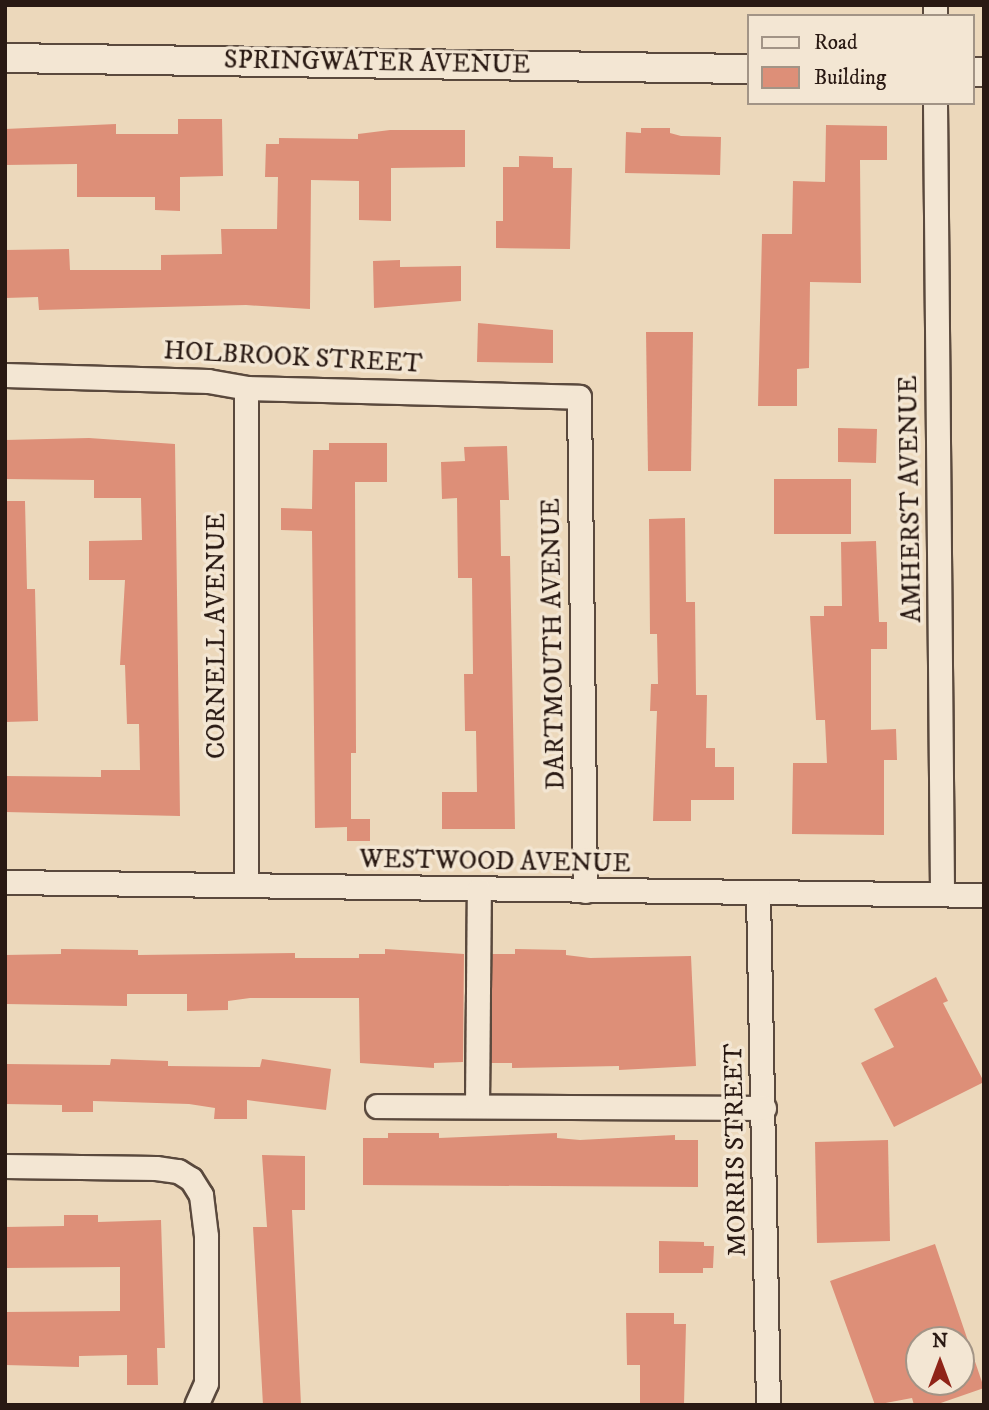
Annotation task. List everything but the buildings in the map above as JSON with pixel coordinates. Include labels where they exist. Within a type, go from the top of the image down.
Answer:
[{"type":"street","name":"SPRINGWATER AVENUE","points":[[5,58],[748,69]]},
{"type":"street","name":"AMHERST AVENUE","points":[[935,105],[942,894]]},
{"type":"street","name":"HOLBROOK STREET","points":[[5,375],[208,381],[246,388],[579,397]]},
{"type":"street","name":"CORNELL AVENUE","points":[[246,388],[246,884]]},
{"type":"street","name":"DARTMOUTH AVENUE","points":[[579,397],[586,891]]},
{"type":"street","name":"WESTWOOD AVENUE","points":[[5,882],[984,895]]},
{"type":"street","points":[[477,1107],[479,890]]},
{"type":"street","name":"MORRIS STREET","points":[[758,894],[768,1405]]},
{"type":"street","points":[[377,1106],[764,1108]]},
{"type":"street","points":[[5,1166],[156,1168],[178,1171],[191,1179],[201,1195],[206,1236],[206,1374],[196,1405]]}]
